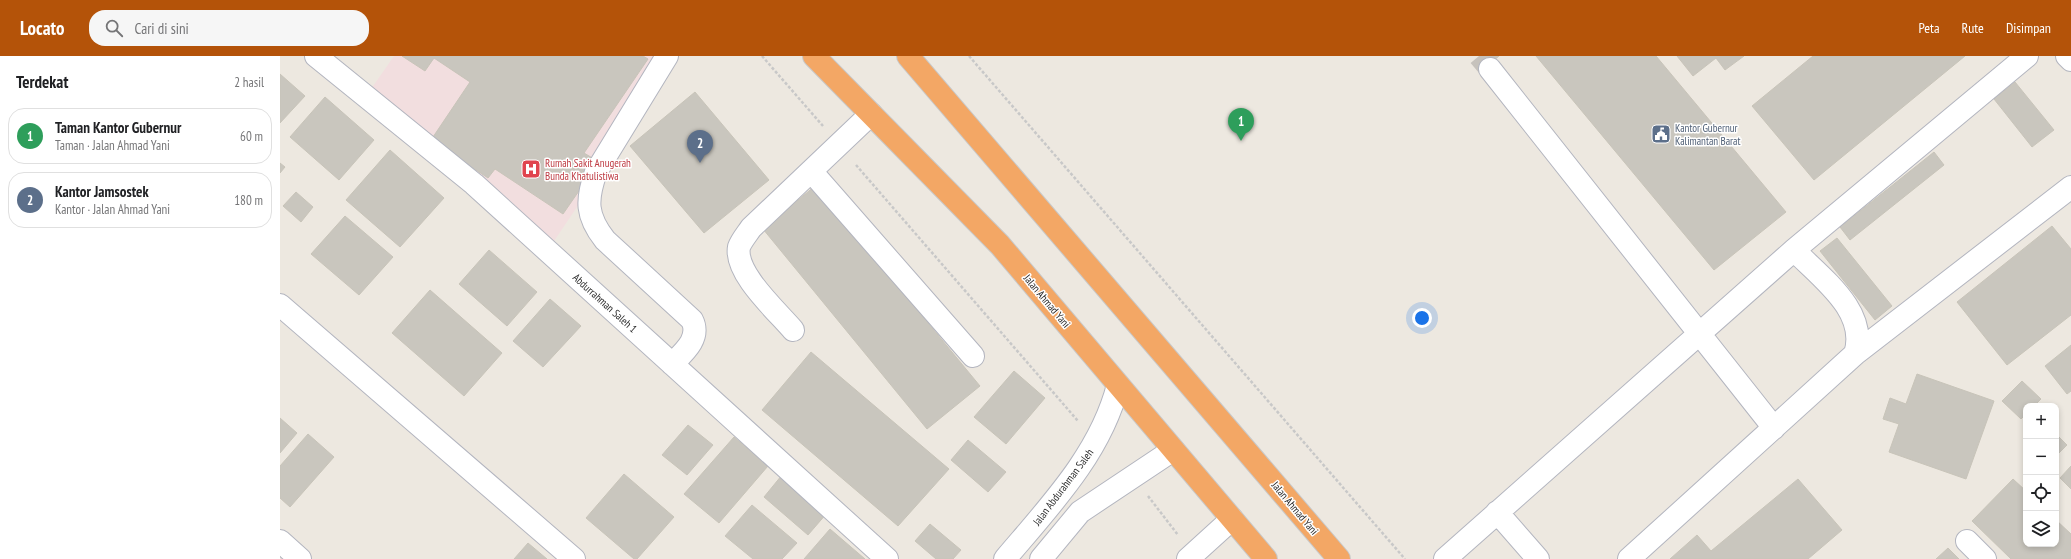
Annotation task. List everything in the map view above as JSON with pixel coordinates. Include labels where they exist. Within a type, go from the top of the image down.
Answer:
[{"type":"highway","name":"Jalan Ahmad Yani","points":[[814,56],[1000,245],[1172,450],[1266,559]]},
{"type":"highway","name":"Jalan Ahmad Yani","points":[[908,56],[1339,559]]},
{"type":"street","name":"Abdurrahman Saleh 1","points":[[316,56],[474,184],[887,559]]},
{"type":"street","points":[[667,56],[596,172],[589,190],[589,202],[590,214],[595,228],[605,240],[692,320],[696,327],[693,341],[672,364]]},
{"type":"street","points":[[1445,559],[1794,250],[2027,56]]},
{"type":"street","points":[[2067,56],[2071,60]]},
{"type":"street","points":[[1490,69],[1698,334],[1774,428]]},
{"type":"street","points":[[793,330],[744,273],[740,259],[739,246],[751,228],[871,114]]},
{"type":"street","points":[[811,171],[973,356]]},
{"type":"street","points":[[1628,559],[1855,354],[2071,187]]},
{"type":"street","points":[[1794,250],[1830,287],[1851,312],[1857,330],[1859,343],[1855,354]]},
{"type":"street","points":[[280,305],[574,559]]},
{"type":"street","name":"Jalan Abdurahman Saleh","points":[[1005,559],[1039,519],[1092,449],[1112,408],[1118,385]]},
{"type":"street","points":[[1041,559],[1080,512],[1172,450]]},
{"type":"street","points":[[1497,512],[1538,559]]},
{"type":"street","points":[[1190,557],[1232,519]]},
{"type":"street","points":[[280,541],[300,559]]},
{"type":"street","points":[[1967,541],[1985,559]]},
{"type":"path","points":[[762,56],[1096,441]]},
{"type":"path","points":[[969,56],[1405,559]]},
{"type":"path","points":[[1134,476],[1190,557]]},
{"type":"shaded area","name":"Rumah Sakit Anugerah Bunda Khatulistiwa","points":[[394,56],[679,56],[548,250],[371,89]]},
{"type":"building","name":"Rumah Sakit Anugerah Bunda Khatulistiwa","points":[[402,56],[643,56],[648,59],[584,153],[599,162],[563,214],[495,169],[488,178],[431,140],[470,82],[434,58],[425,71]]},
{"type":"building","points":[[1487,56],[1499,56],[1492,62]]},
{"type":"building","name":"Kantor Gubernur Kalimantan Barat","points":[[1536,56],[1656,56],[1786,212],[1714,270]]},
{"type":"building","points":[[1677,56],[1744,56],[1725,70],[1716,58],[1693,76]]},
{"type":"building","name":"Kantor Gubernur Kalimantan Barat","points":[[1813,56],[1965,56],[1814,180],[1752,106]]},
{"type":"building","points":[[280,74],[305,96],[280,123]]},
{"type":"building","points":[[2015,82],[2054,130],[2032,147],[1994,99]]},
{"type":"building","points":[[695,92],[769,180],[704,233],[630,146]]},
{"type":"building","points":[[325,97],[374,140],[339,180],[290,137]]},
{"type":"building","points":[[390,150],[444,198],[400,247],[346,200]]},
{"type":"building","points":[[1934,152],[1944,165],[1850,240],[1840,227]]},
{"type":"building","points":[[280,163],[285,167],[280,173]]},
{"type":"building","points":[[815,186],[980,386],[927,429],[763,229]]},
{"type":"building","points":[[296,192],[313,207],[301,222],[283,206]]},
{"type":"building","points":[[345,216],[393,257],[359,295],[311,254]]},
{"type":"building","points":[[2052,226],[2071,249],[2071,315],[2007,365],[1957,302]]},
{"type":"building","points":[[1837,238],[1892,306],[1875,320],[1820,251]]},
{"type":"building","points":[[489,250],[537,292],[507,326],[459,284]]},
{"type":"building","points":[[430,290],[502,353],[464,396],[392,333]]},
{"type":"building","points":[[550,299],[581,326],[543,367],[513,341]]},
{"type":"building","points":[[2071,345],[2071,391],[2067,394],[2045,366]]},
{"type":"building","points":[[811,352],[949,469],[898,526],[762,410]]},
{"type":"building","points":[[1014,371],[1045,398],[1006,444],[974,417]]},
{"type":"building","points":[[1917,374],[1994,401],[1966,479],[1889,452],[1899,424],[1883,419],[1890,398],[1906,404]]},
{"type":"building","points":[[2022,381],[2041,399],[2037,403],[2023,403],[2023,417],[2021,419],[2002,401]]},
{"type":"building","points":[[280,418],[297,433],[280,453]]},
{"type":"building","points":[[688,425],[713,445],[687,475],[662,455]]},
{"type":"building","points":[[308,434],[334,457],[290,507],[280,498],[280,466]]},
{"type":"building","points":[[734,437],[768,466],[719,523],[684,494]]},
{"type":"building","points":[[2059,437],[2067,445],[2059,453]]},
{"type":"building","points":[[968,440],[1006,472],[988,492],[951,460]]},
{"type":"building","points":[[2071,466],[2071,489],[2060,478]]},
{"type":"building","points":[[624,474],[674,517],[637,559],[634,559],[586,518]]},
{"type":"building","points":[[782,475],[827,513],[808,535],[764,497]]},
{"type":"building","points":[[1798,479],[1842,530],[1808,559],[1670,559],[1697,535],[1711,551]]},
{"type":"building","points":[[2013,479],[2023,488],[2023,547],[2059,547],[2059,523],[2071,534],[2071,559],[2011,559],[1972,521]]},
{"type":"building","points":[[752,505],[797,543],[782,559],[753,559],[725,536]]},
{"type":"building","points":[[930,524],[961,550],[953,559],[936,559],[915,541]]},
{"type":"building","points":[[830,529],[865,559],[804,559]]},
{"type":"building","points":[[528,543],[547,559],[514,559]]},
{"type":"building","points":[[1948,548],[1959,559],[1936,559]]},
{"type":"tunnel","points":[[1479,56],[1490,69]]},
{"type":"place","name":"Kantor Gubernur Kalimantan Barat","points":[[1661,134]]},
{"type":"place","name":"Taman Kantor Gubernur","points":[[1241,141]]},
{"type":"place","name":"Kantor Jamsostek","points":[[700,163]]},
{"type":"place","name":"Rumah Sakit Anugerah Bunda Khatulistiwa","points":[[531,169]]}]
